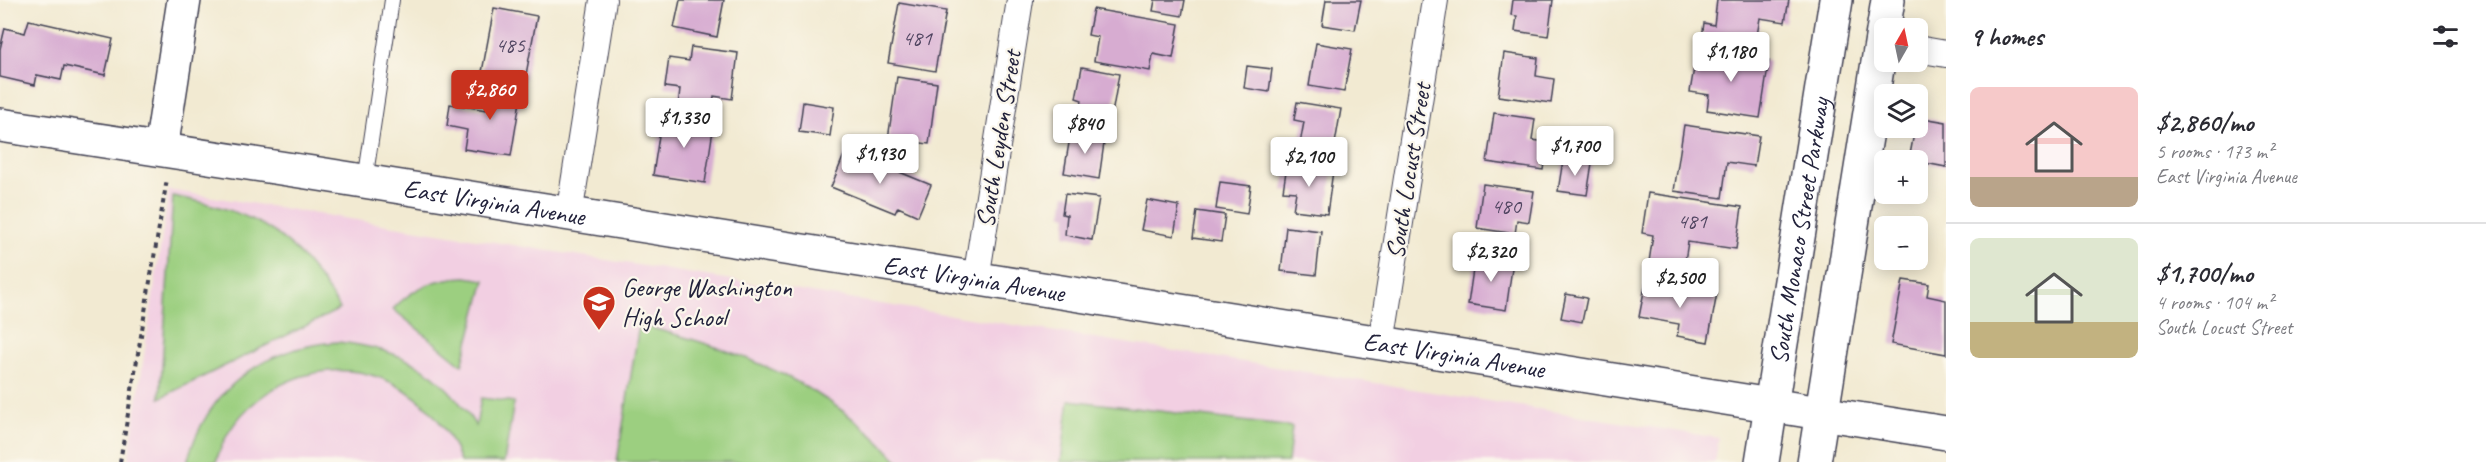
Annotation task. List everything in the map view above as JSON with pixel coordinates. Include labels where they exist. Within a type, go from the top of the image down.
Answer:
[{"type":"street","points":[[161,149],[184,0]]},
{"type":"street","points":[[569,215],[603,0]]},
{"type":"street","name":"South Leyden Street","points":[[976,279],[1020,0]]},
{"type":"street","name":"South Locust Street","points":[[1381,343],[1435,0]]},
{"type":"street","name":"South Monaco Street Parkway","points":[[1762,462],[1773,405],[1836,0]]},
{"type":"street","name":"South Monaco Street Parkway","points":[[1886,18],[1888,0]]},
{"type":"street","points":[[1928,51],[1946,54]]},
{"type":"street","name":"South Monaco Street Parkway","points":[[1814,462],[1878,72]]},
{"type":"street","name":"East Virginia Avenue","points":[[0,125],[1946,433]]},
{"type":"lane","points":[[365,181],[392,0]]},
{"type":"path","points":[[120,462],[167,174],[161,149]]},
{"type":"shaded area","name":"George Washington High School","points":[[169,190],[1719,438],[1715,462],[128,462]]},
{"type":"green space","points":[[173,196],[229,210],[272,230],[306,262],[340,309],[160,398]]},
{"type":"green space","points":[[466,277],[485,280],[462,365],[393,309],[417,289],[426,285],[445,279]]},
{"type":"green space","points":[[639,325],[712,346],[780,373],[843,411],[899,462],[617,462]]},
{"type":"green space","points":[[338,342],[382,350],[418,366],[449,390],[476,426],[481,398],[514,402],[504,462],[460,462],[447,433],[429,409],[406,391],[381,378],[353,371],[324,371],[295,378],[267,393],[250,407],[229,432],[216,462],[187,462],[196,436],[208,413],[242,376],[286,353]]},
{"type":"green space","points":[[1069,400],[1292,427],[1288,462],[1061,462]]},
{"type":"building","points":[[680,0],[724,0],[717,37],[674,28]]},
{"type":"building","points":[[1155,0],[1185,0],[1182,16],[1153,11]]},
{"type":"building","points":[[1326,0],[1361,0],[1355,30],[1322,25]]},
{"type":"building","points":[[1513,0],[1553,0],[1548,36],[1515,31],[1517,16],[1511,15]]},
{"type":"building","points":[[1717,0],[1789,0],[1785,22],[1760,18],[1754,53],[1701,45],[1704,23],[1714,25]]},
{"type":"building","points":[[899,3],[946,11],[935,71],[888,63]]},
{"type":"building","points":[[494,8],[537,16],[525,80],[482,72]]},
{"type":"building","points":[[1093,9],[1179,24],[1173,58],[1153,54],[1150,71],[1094,61],[1098,37],[1088,35]]},
{"type":"building","points":[[29,20],[113,39],[105,75],[64,66],[61,80],[37,75],[35,85],[0,77],[0,49],[5,28],[25,33]]},
{"type":"building","points":[[1316,43],[1352,49],[1344,92],[1309,86]]},
{"type":"building","points":[[691,47],[738,53],[732,99],[714,96],[712,111],[678,106],[680,89],[665,87],[669,58],[689,61]]},
{"type":"building","points":[[1697,50],[1769,61],[1760,118],[1707,110],[1709,95],[1690,92]]},
{"type":"building","points":[[1504,53],[1538,58],[1536,76],[1554,79],[1551,103],[1498,96]]},
{"type":"building","points":[[1247,66],[1272,69],[1269,92],[1244,88]]},
{"type":"building","points":[[1082,67],[1119,74],[1111,120],[1080,115],[1082,100],[1076,98]]},
{"type":"building","points":[[897,77],[937,83],[929,144],[888,139]]},
{"type":"building","points":[[489,84],[522,89],[511,156],[464,149],[467,130],[447,126],[450,104],[486,110]]},
{"type":"building","points":[[803,102],[834,107],[830,136],[799,132]]},
{"type":"building","points":[[1297,102],[1341,109],[1333,155],[1299,149],[1304,122],[1294,120]]},
{"type":"building","points":[[1494,113],[1535,119],[1532,140],[1547,142],[1543,170],[1487,162]]},
{"type":"building","points":[[662,116],[714,123],[705,183],[653,175]]},
{"type":"building","points":[[1928,119],[1946,122],[1946,167],[1928,164],[1928,150],[1911,150],[1913,138],[1928,138]]},
{"type":"building","points":[[1684,125],[1759,136],[1754,166],[1727,162],[1722,198],[1674,191]]},
{"type":"building","points":[[1071,131],[1105,136],[1099,179],[1064,173]]},
{"type":"building","points":[[846,150],[931,185],[918,216],[898,207],[895,213],[831,187]]},
{"type":"building","points":[[1563,160],[1592,163],[1587,195],[1558,191]]},
{"type":"building","points":[[1287,165],[1333,171],[1327,214],[1293,210],[1296,192],[1283,191]]},
{"type":"building","points":[[1220,182],[1251,186],[1247,214],[1216,209]]},
{"type":"building","points":[[1483,184],[1534,191],[1529,222],[1517,220],[1515,234],[1477,228]]},
{"type":"building","points":[[1648,193],[1742,207],[1736,249],[1688,242],[1684,267],[1649,262],[1653,235],[1642,233]]},
{"type":"building","points":[[1065,194],[1099,198],[1092,240],[1065,235],[1067,215],[1062,214]]},
{"type":"building","points":[[1147,200],[1179,206],[1174,236],[1141,230]]},
{"type":"building","points":[[1197,211],[1225,215],[1221,242],[1193,238]]},
{"type":"building","points":[[1286,227],[1321,231],[1316,275],[1281,271]]},
{"type":"building","points":[[1475,256],[1513,261],[1506,310],[1468,304]]},
{"type":"building","points":[[1903,280],[1929,284],[1927,296],[1946,300],[1946,354],[1891,344]]},
{"type":"building","points":[[1646,281],[1717,293],[1708,342],[1677,336],[1679,324],[1639,317]]},
{"type":"building","points":[[1566,294],[1587,298],[1582,322],[1561,318]]},
{"type":"place","name":"George Washington High School","points":[[599,331]]}]
